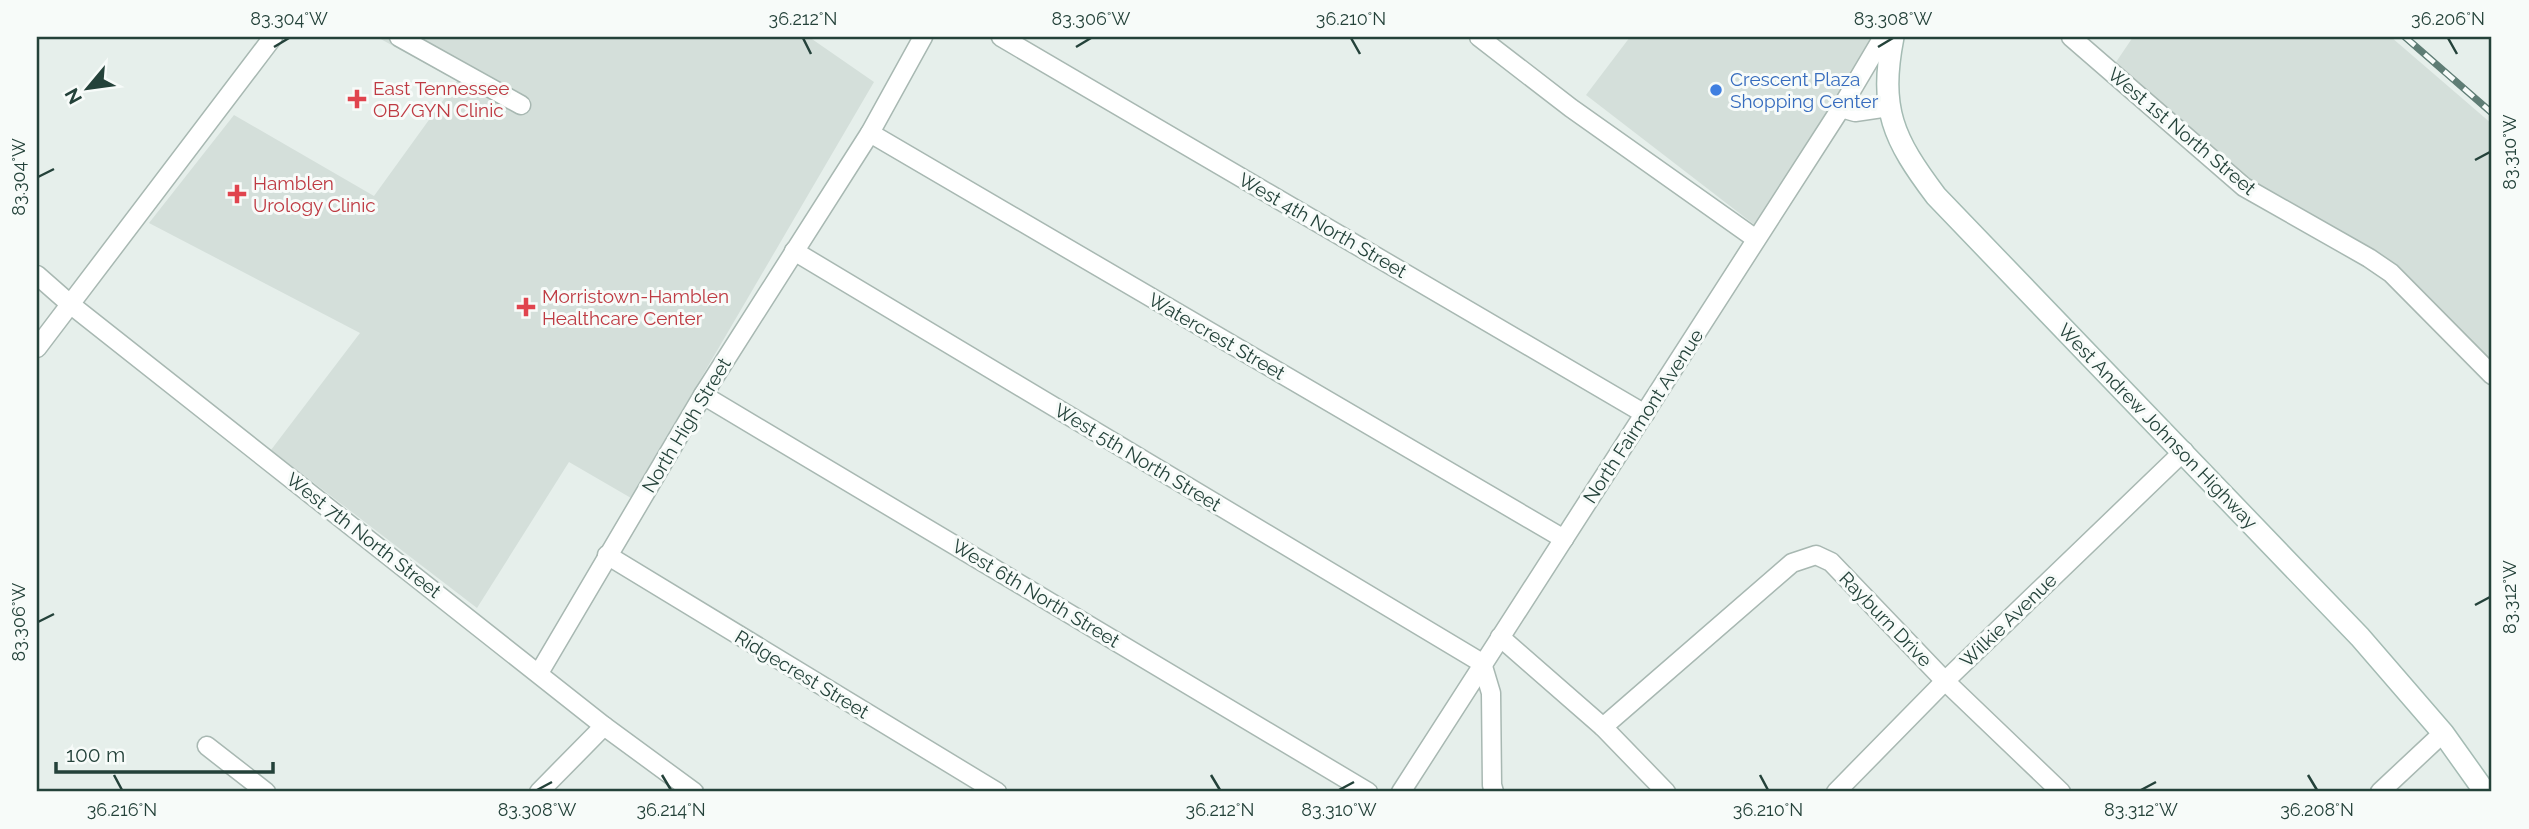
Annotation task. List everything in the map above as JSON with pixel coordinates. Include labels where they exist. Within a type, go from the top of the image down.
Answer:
[{"type":"main road","name":"West Andrew Johnson Highway","points":[[1893,37],[1887,71],[1889,107],[1896,133],[1909,160],[1936,196],[2360,637],[2443,733],[2485,792]]},
{"type":"street","points":[[37,348],[273,37]]},
{"type":"street","points":[[400,37],[521,105]]},
{"type":"street","name":"North High Street","points":[[539,673],[703,395],[870,133],[923,37]]},
{"type":"street","name":"West 4th North Street","points":[[1001,37],[1645,414]]},
{"type":"street","points":[[1479,37],[1571,108],[1756,239]]},
{"type":"street","name":"North Fairmont Avenue","points":[[1401,792],[1841,108],[1882,37]]},
{"type":"street","name":"West 1st North Street","points":[[2071,37],[2244,187],[2370,258],[2391,273],[2492,375]]},
{"type":"street","points":[[1841,108],[1855,112],[1889,107]]},
{"type":"street","name":"Watercrest Street","points":[[870,133],[1564,539]]},
{"type":"street","name":"West 5th North Street","points":[[794,251],[1482,663]]},
{"type":"street","name":"West 7th North Street","points":[[37,275],[70,304],[604,726],[694,792]]},
{"type":"street","name":"West 6th North Street","points":[[703,395],[1368,792]]},
{"type":"street","name":"Wilkie Avenue","points":[[1836,792],[1945,681],[2184,451]]},
{"type":"street","name":"Ridgecrest Street","points":[[607,555],[997,792]]},
{"type":"street","name":"Rayburn Drive","points":[[1603,727],[1792,563],[1816,555],[1831,562],[1945,681],[2061,792]]},
{"type":"street","points":[[1500,637],[1603,727],[1666,792]]},
{"type":"street","points":[[1482,663],[1491,693],[1494,792]]},
{"type":"street","points":[[539,792],[604,726]]},
{"type":"street","points":[[2380,792],[2443,733]]},
{"type":"street","points":[[207,746],[266,792]]},
{"type":"shaded area","name":"Morristown-Hamblen Healthcare Center","points":[[377,37],[809,37],[874,82],[631,498],[569,462],[477,608],[271,450],[360,333],[149,223],[234,115],[374,196],[457,81]]},
{"type":"shaded area","points":[[1630,37],[1876,37],[1756,226],[1586,95]]},
{"type":"shaded area","points":[[2133,37],[2391,37],[2492,124],[2492,375],[2391,273],[2253,193],[2110,71]]},
{"type":"railway","points":[[2405,37],[2492,113]]},
{"type":"place","name":"Crescent Plaza Shopping Center","points":[[1716,90]]},
{"type":"place","name":"East Tennessee OB/GYN Clinic","points":[[357,99]]},
{"type":"place","name":"Hamblen Urology Clinic","points":[[237,194]]},
{"type":"place","name":"Morristown-Hamblen Healthcare Center","points":[[526,307]]}]
